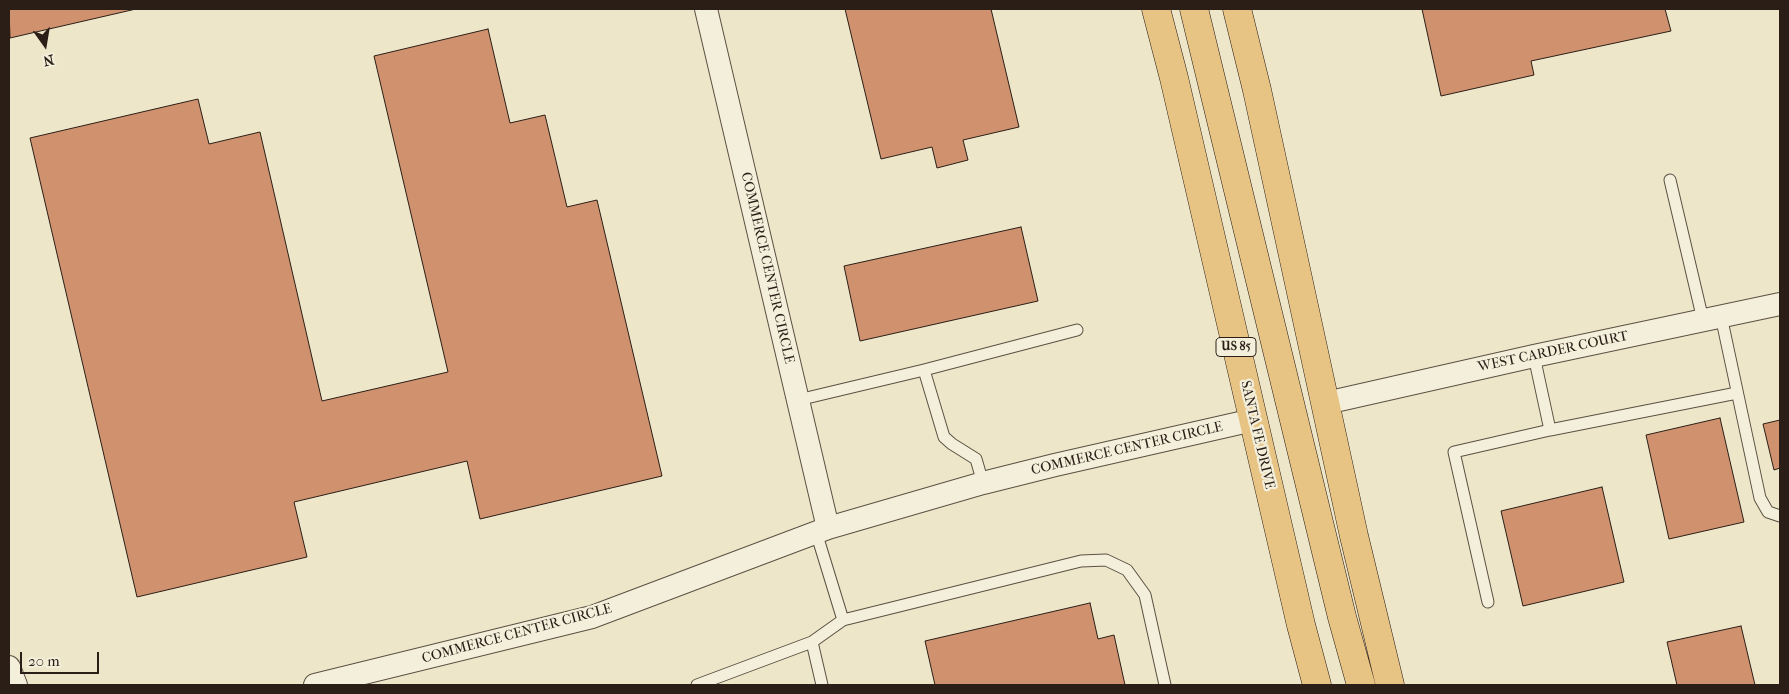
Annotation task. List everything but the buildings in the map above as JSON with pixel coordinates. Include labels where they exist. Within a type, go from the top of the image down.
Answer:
[{"type":"highway","name":"SANTA FE DRIVE","points":[[1156,9],[1174,78],[1301,625],[1317,685]]},
{"type":"highway","points":[[1194,9],[1342,617],[1361,685]]},
{"type":"highway","points":[[1237,9],[1257,90],[1354,536],[1390,685]]},
{"type":"street","name":"COMMERCE CENTER CIRCLE","points":[[706,9],[798,400],[822,530]]},
{"type":"street","name":"WEST CARDER COURT","points":[[1326,404],[1534,356],[1780,304]]},
{"type":"street","name":"COMMERCE CENTER CIRCLE","points":[[314,685],[592,617],[822,530],[983,483],[1253,420]]},
{"type":"street","points":[[9,666],[16,685]]},
{"type":"lane","points":[[1670,180],[1737,393],[1760,498],[1768,512],[1780,516]]},
{"type":"lane","points":[[798,400],[924,370],[1076,330]]},
{"type":"lane","points":[[1534,356],[1550,430]]},
{"type":"lane","points":[[924,370],[944,437],[976,459],[983,483]]},
{"type":"lane","points":[[1488,602],[1454,452],[1550,430],[1737,393]]},
{"type":"lane","points":[[822,530],[843,620]]},
{"type":"lane","points":[[697,685],[812,642],[843,620],[1081,561],[1106,560],[1126,570],[1145,595],[1165,685]]},
{"type":"lane","points":[[812,642],[822,685]]}]
